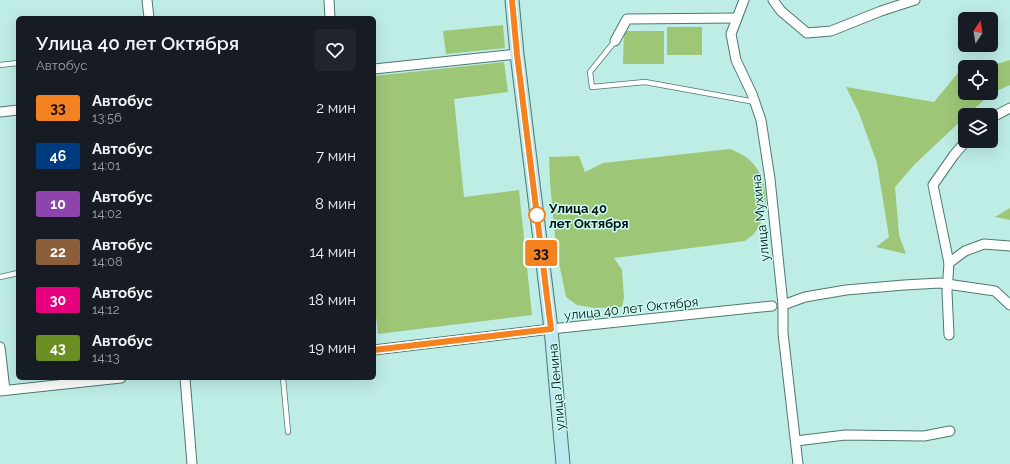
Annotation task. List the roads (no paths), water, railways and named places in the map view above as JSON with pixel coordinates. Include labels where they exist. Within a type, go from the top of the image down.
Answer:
[{"type":"main road","name":"улица Ленина","points":[[512,0],[517,54],[551,329],[563,464]]},
{"type":"street","points":[[147,0],[149,16]]},
{"type":"street","points":[[329,0],[330,16]]},
{"type":"street","name":"улица Мухина","points":[[744,0],[731,34],[736,60],[755,102],[761,120],[770,179],[783,305],[783,333],[798,464]]},
{"type":"street","points":[[774,0],[781,11],[807,33],[831,31],[914,0]]},
{"type":"street","points":[[615,41],[627,19],[737,18]]},
{"type":"street","points":[[376,69],[517,54]]},
{"type":"street","points":[[998,114],[1010,108]]},
{"type":"street","points":[[0,112],[16,110]]},
{"type":"street","points":[[949,335],[947,284],[949,263],[933,185],[960,148]]},
{"type":"street","points":[[949,263],[965,251],[984,244],[1010,246]]},
{"type":"street","points":[[783,305],[805,297],[846,290],[904,285],[947,284],[995,291],[1010,305]]},
{"type":"street","name":"улица 40 лет Октября","points":[[376,350],[551,329],[772,306]]},
{"type":"street","points":[[0,347],[2,391],[98,380]]},
{"type":"street","points":[[185,380],[192,464]]},
{"type":"street","points":[[796,441],[845,435],[924,436],[950,432]]},
{"type":"lane","points":[[615,41],[590,72],[592,87],[645,82],[755,102]]},
{"type":"lane","points":[[0,65],[16,64]]},
{"type":"lane","points":[[0,277],[16,273]]},
{"type":"lane","points":[[283,380],[288,432]]},
{"type":"place","name":"Улица 40 лет Октября","points":[[537,215]]}]
